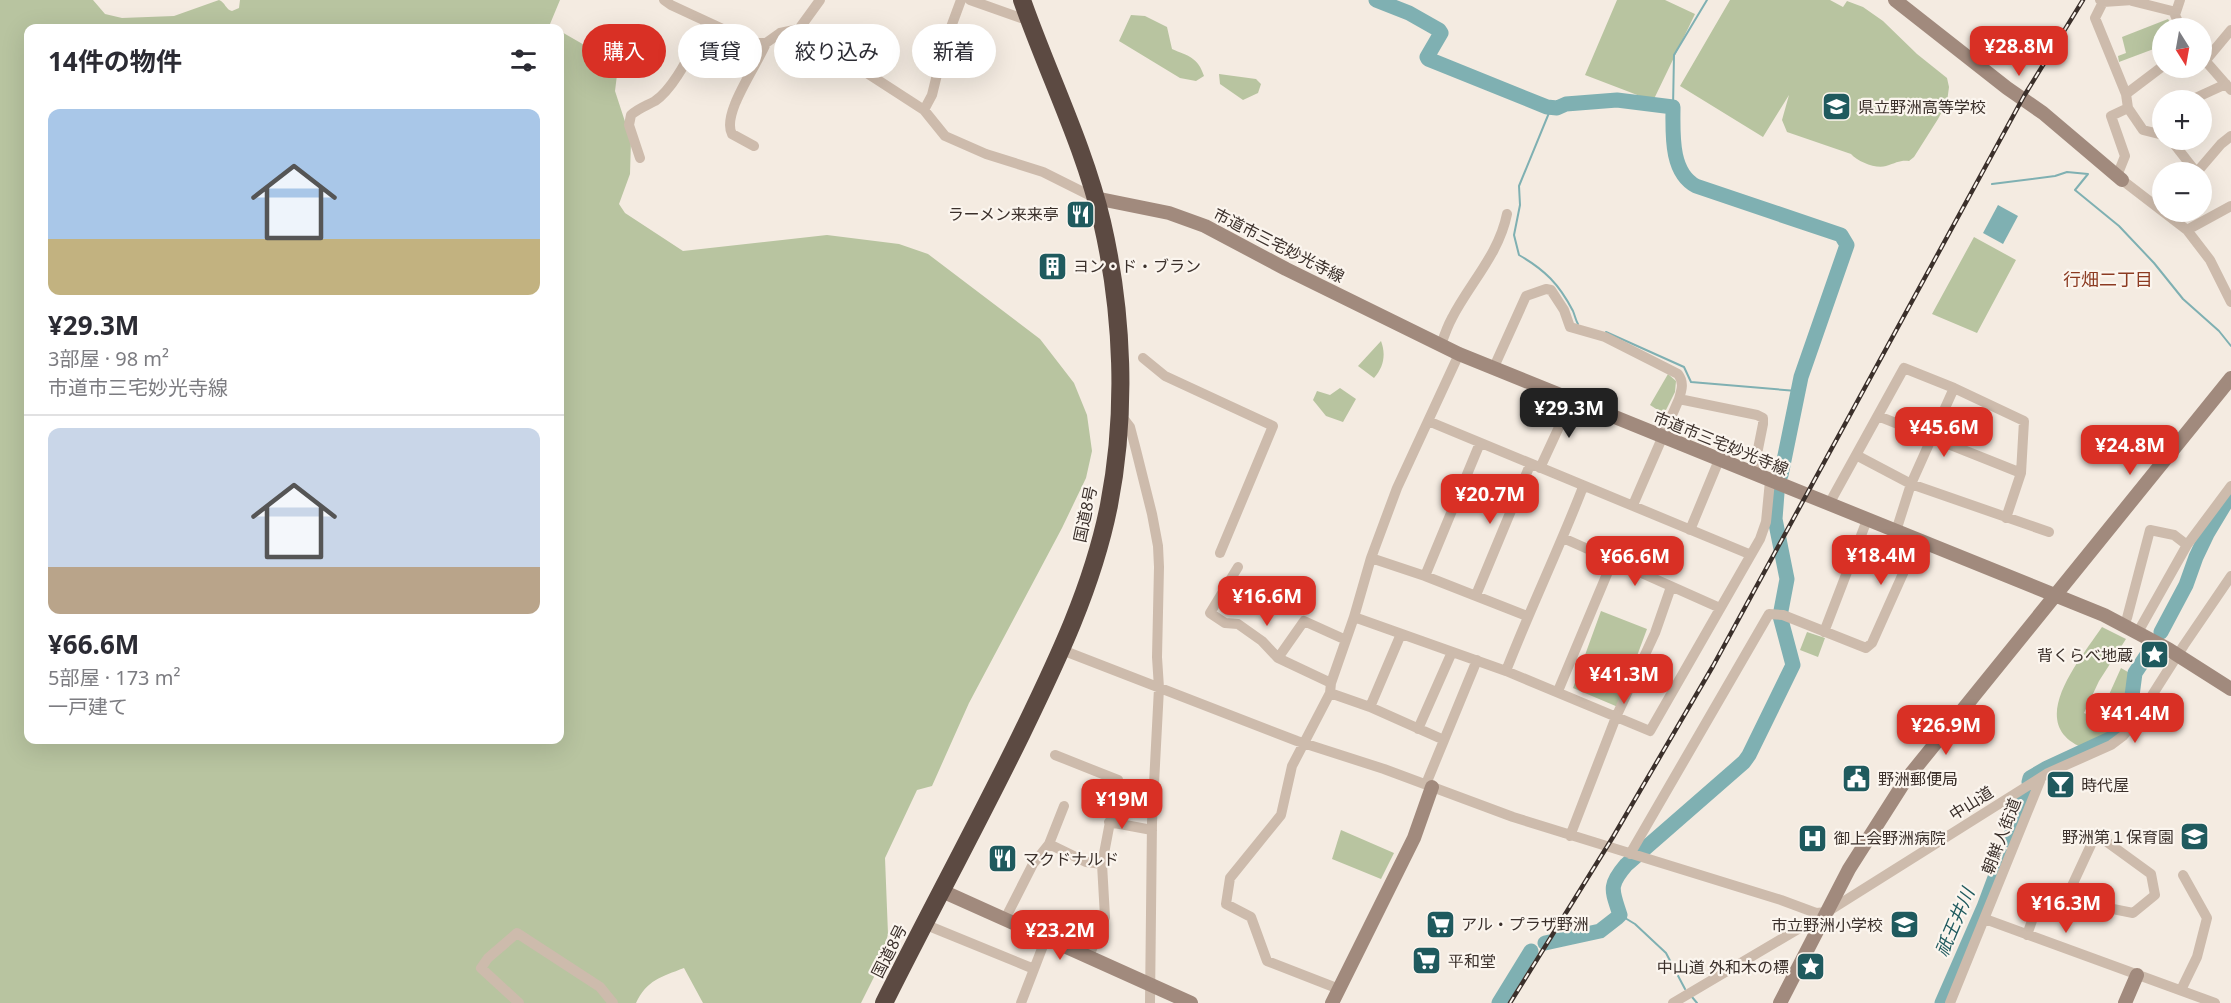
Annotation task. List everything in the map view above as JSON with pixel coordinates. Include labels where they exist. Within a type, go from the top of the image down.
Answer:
[{"type":"highway","name":"国道8号","points":[[884,1003],[1062,650],[1092,567],[1109,503],[1120,414],[1120,347],[1117,306],[1095,198],[1024,8]]},
{"type":"street","points":[[664,0],[706,23],[753,44],[766,43]]},
{"type":"street","points":[[803,24],[820,0]]},
{"type":"street","points":[[924,110],[932,95],[944,46],[961,0]]},
{"type":"street","points":[[970,0],[1021,18],[1024,8]]},
{"type":"street","points":[[1895,0],[2007,88],[2043,113],[2120,178],[2187,230],[2210,260],[2231,302]]},
{"type":"street","points":[[2176,18],[2180,0]]},
{"type":"street","points":[[2152,132],[2143,130],[2128,108],[2126,94],[2095,18],[2101,1],[2132,1],[2176,12]]},
{"type":"street","points":[[640,158],[630,124],[631,115],[641,106],[656,100],[675,79],[706,23]]},
{"type":"street","points":[[2212,50],[2231,30]]},
{"type":"street","points":[[754,146],[732,134],[729,122],[745,83],[766,43],[774,37]]},
{"type":"street","points":[[2212,68],[2228,87],[2212,93]]},
{"type":"street","points":[[2126,94],[2152,74]]},
{"type":"street","points":[[875,78],[924,110],[945,136],[987,154],[1043,172],[1095,198]]},
{"type":"street","points":[[2120,178],[2125,156],[2111,116],[2128,108]]},
{"type":"street","points":[[2205,162],[2220,144],[2231,136]]},
{"type":"street","points":[[2179,150],[2189,162]]},
{"type":"street","name":"市道市三宅妙光寺線","points":[[1095,198],[1169,213],[1205,226],[1286,269],[1459,354],[2104,615],[2138,632],[2231,688]]},
{"type":"street","points":[[2187,230],[2231,206]]},
{"type":"street","points":[[1441,345],[1452,318],[1497,246],[1508,214]]},
{"type":"street","points":[[1494,367],[1526,296],[1546,289],[1551,290],[1564,310],[1570,327],[1605,337],[1678,374],[1683,387],[1679,399],[1633,505]]},
{"type":"street","points":[[1339,989],[1267,961],[1251,918],[1226,904],[1230,878],[1281,815],[1292,766],[1305,744],[1330,688],[1371,558],[1398,488],[1459,354]]},
{"type":"street","points":[[1143,358],[1165,376],[1273,426],[1220,553]]},
{"type":"street","points":[[1829,504],[1904,368],[1954,388],[2024,421],[2021,473],[2006,518]]},
{"type":"street","points":[[1780,1003],[1849,869],[1905,782],[2231,378]]},
{"type":"street","points":[[1896,531],[1911,484],[1954,388]]},
{"type":"street","points":[[1476,595],[1535,466],[1572,399]]},
{"type":"street","points":[[1679,399],[1762,418],[1763,424],[1753,474]]},
{"type":"street","points":[[1120,414],[1130,427],[1158,546],[1159,688],[1152,831],[1150,1003]]},
{"type":"street","points":[[1878,416],[2021,473]]},
{"type":"street","points":[[1428,421],[1749,554]]},
{"type":"street","points":[[1425,576],[1480,443]]},
{"type":"street","points":[[1856,455],[1911,484],[2049,532]]},
{"type":"street","points":[[1690,530],[1719,460]]},
{"type":"street","points":[[1354,616],[1506,670],[1650,731],[1749,554],[1760,539],[1766,522],[1770,481]]},
{"type":"street","points":[[2138,632],[2187,545],[2231,486]]},
{"type":"street","points":[[1506,670],[1527,616],[1584,487]]},
{"type":"street","points":[[1824,632],[1867,520]]},
{"type":"street","points":[[2127,618],[2150,530],[2174,535],[2187,545]]},
{"type":"street","points":[[1563,538],[1612,562],[1720,608]]},
{"type":"street","points":[[1630,854],[1769,614],[1780,614],[1866,648],[1872,643],[1918,540]]},
{"type":"street","points":[[1371,558],[1425,576],[1527,616]]},
{"type":"street","points":[[1558,692],[1612,562]]},
{"type":"street","points":[[1238,567],[1210,613],[1225,623],[1238,624],[1251,632],[1278,658],[1330,688],[1444,740]]},
{"type":"street","name":"中山道","points":[[1673,1003],[1827,912],[2029,785],[2040,781],[2048,774],[2100,752],[2123,735],[2138,719],[2231,576]]},
{"type":"street","points":[[1570,836],[1616,717],[1655,633],[1671,587]]},
{"type":"street","points":[[1278,658],[1304,621],[1346,640]]},
{"type":"street","points":[[1370,707],[1401,634]]},
{"type":"street","points":[[1062,650],[1305,744],[1429,785],[1570,836],[1781,900],[1816,913],[1827,912]]},
{"type":"street","points":[[1418,729],[1452,652]]},
{"type":"street","points":[[1332,1003],[1414,838],[1444,740],[1477,660]]},
{"type":"street","points":[[1055,755],[1118,780],[1102,864],[1104,917],[1089,956]]},
{"type":"street","name":"朝鮮人街道","points":[[1950,1003],[2040,781]]},
{"type":"street","points":[[1005,919],[1033,864],[1049,844],[1064,806]]},
{"type":"street","points":[[1109,822],[1152,831]]},
{"type":"street","points":[[2027,934],[2042,892],[2060,893],[2070,890],[2096,834],[2151,874],[2155,895],[2133,914],[2108,908]]},
{"type":"street","points":[[1049,844],[1086,862],[1102,864]]},
{"type":"street","points":[[2181,990],[2197,957],[2207,918],[2183,875]]},
{"type":"street","points":[[942,891],[1191,1003]]},
{"type":"street","points":[[1985,919],[2215,1003]]},
{"type":"street","points":[[924,924],[1034,969]]},
{"type":"street","points":[[519,1003],[481,968],[488,958],[517,933],[600,987],[613,1003]]},
{"type":"street","points":[[1021,1003],[1046,938]]},
{"type":"street","points":[[2125,1003],[2137,975]]},
{"type":"green space","points":[[0,0],[93,0],[105,14],[122,18],[174,16],[219,0],[232,11],[239,8],[240,0],[560,0],[550,24],[24,24],[24,744],[564,744],[564,33],[582,44],[582,78],[617,78],[615,91],[631,140],[630,174],[619,204],[625,213],[683,251],[827,235],[899,244],[928,254],[1040,339],[1074,383],[1087,415],[1092,451],[1086,478],[969,703],[932,786],[917,790],[885,858],[888,934],[880,965],[861,1003],[703,1003],[684,968],[650,984],[636,1003],[0,1003]]},
{"type":"green space","points":[[1617,0],[1665,0],[1695,14],[1653,101],[1585,75]]},
{"type":"green space","name":"県立野洲高等学校","points":[[1730,0],[1830,0],[1843,7],[1847,1],[1863,7],[1883,21],[1917,54],[1947,78],[1949,87],[1947,102],[1914,157],[1909,161],[1900,161],[1882,167],[1872,166],[1851,154],[1787,132],[1782,120],[1789,95],[1763,137],[1680,86]]},
{"type":"green space","points":[[1131,15],[1145,16],[1167,27],[1172,49],[1195,61],[1204,76],[1196,81],[1180,78],[1119,41]]},
{"type":"green space","points":[[2152,25],[2152,50],[2119,62],[2118,56],[2126,53],[2122,37]]},
{"type":"green space","points":[[1219,74],[1256,79],[1261,84],[1258,93],[1243,100],[1220,84]]},
{"type":"green space","points":[[1974,237],[2016,260],[1977,333],[1932,314]]},
{"type":"green space","points":[[1381,341],[1383,360],[1374,378],[1358,366]]},
{"type":"green space","points":[[1668,374],[1676,381],[1675,392],[1664,414],[1650,405]]},
{"type":"green space","points":[[1340,388],[1356,399],[1343,422],[1326,416],[1313,400],[1317,391],[1330,395]]},
{"type":"green space","points":[[1601,611],[1647,629],[1618,707],[1573,688]]},
{"type":"green space","points":[[2102,627],[2126,639],[2099,681],[2084,713],[2098,719],[2121,668],[2133,675],[2132,689],[2127,711],[2116,728],[2086,749],[2067,739],[2058,725],[2057,709],[2070,674]]},
{"type":"green space","points":[[1807,632],[1825,638],[1818,657],[1800,650]]},
{"type":"green space","points":[[1341,830],[1394,853],[1381,879],[1332,859]]},
{"type":"water","points":[[1998,205],[2018,216],[2003,244],[1983,233]]},
{"type":"waterway","points":[[1376,0],[1409,13],[1439,30],[1441,33],[1428,59],[1547,107],[1557,108],[1566,104],[1617,100],[1673,107],[1677,162],[1688,180],[1696,186],[1841,235],[1847,245],[1801,377],[1781,475]]},
{"type":"waterway","points":[[1673,107],[1674,55],[1707,0]]},
{"type":"waterway","points":[[1551,108],[1519,186],[1520,205],[1514,235],[1519,255],[1544,272],[1557,285],[1568,301],[1578,324]]},
{"type":"waterway","points":[[1992,184],[2055,176],[2067,172],[2088,174],[2075,190],[2119,226],[2154,263],[2183,299],[2219,331],[2231,346]]},
{"type":"waterway","points":[[1606,332],[1684,367],[1691,382],[1797,391]]},
{"type":"waterway","points":[[1545,943],[1600,931],[1618,917],[1620,915],[1613,888],[1616,878],[1626,865],[1744,762],[1749,755],[1793,665],[1780,616],[1787,579],[1775,519],[1777,493]]},
{"type":"waterway","name":"祇王井川","points":[[2161,632],[2186,585],[2207,534],[2231,494]]},
{"type":"waterway","name":"祇王井川","points":[[2029,782],[2030,778],[2047,768],[2114,737],[2130,711],[2135,673],[2151,649]]},
{"type":"waterway","name":"祇王井川","points":[[2009,840],[2027,792]]},
{"type":"waterway","name":"祇王井川","points":[[1942,1003],[1984,907],[2003,856]]},
{"type":"waterway","points":[[1620,915],[1635,924],[1666,953],[1685,989]]},
{"type":"waterway","points":[[1499,1003],[1531,951]]},
{"type":"waterway","points":[[1692,997],[1697,1003]]},
{"type":"railway","points":[[1510,1003],[1613,837],[1713,666],[2024,96],[2083,0]]},
{"type":"place","name":"県立野洲高等学校","points":[[1837,107]]},
{"type":"place","name":"ラーメン来来亭","points":[[1080,214]]},
{"type":"place","name":"ヨン・ド・ブラン","points":[[1052,266]]},
{"type":"place","name":"背くらべ地蔵","points":[[2154,655]]},
{"type":"place","name":"野洲郵便局","points":[[1857,779]]},
{"type":"place","name":"時代屋","points":[[2060,785]]},
{"type":"place","name":"野洲第１保育園","points":[[2195,837]]},
{"type":"place","name":"御上会野洲病院","points":[[1813,838]]},
{"type":"place","name":"マクドナルド","points":[[1002,859]]},
{"type":"place","name":"アル・プラザ野洲","points":[[1440,924]]},
{"type":"place","name":"市立野洲小学校","points":[[1904,925]]},
{"type":"place","name":"平和堂","points":[[1427,961]]},
{"type":"place","name":"中山道 外和木の標","points":[[1810,967]]},
{"type":"district","name":"行畑二丁目","points":[[2108,279]]}]
